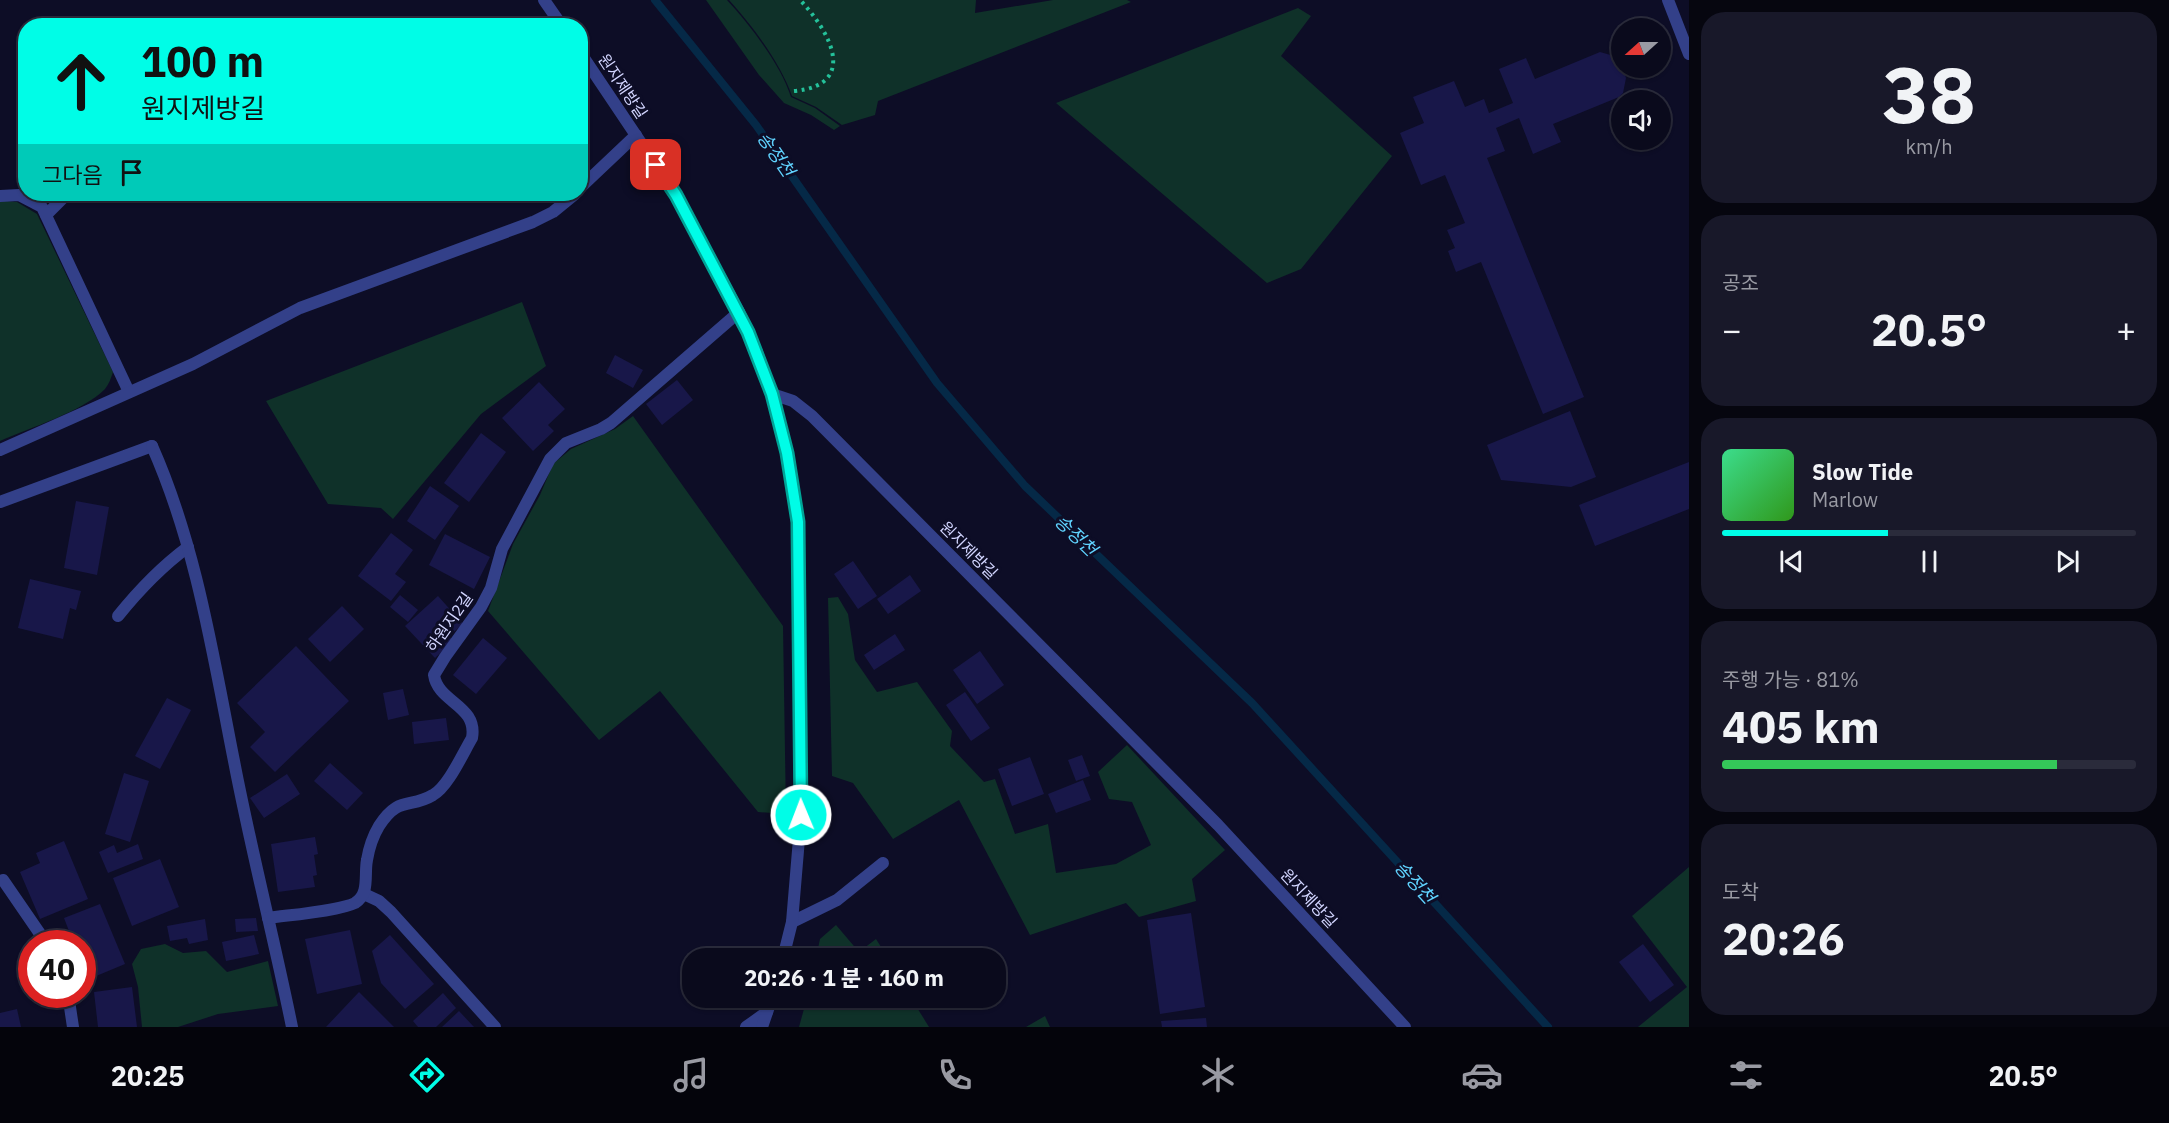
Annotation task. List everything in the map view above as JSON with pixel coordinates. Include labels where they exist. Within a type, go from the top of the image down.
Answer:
[{"type":"street","points":[[544,0],[556,18]]},
{"type":"street","points":[[1668,0],[1689,54]]},
{"type":"street","name":"원지제방길","points":[[588,64],[676,195],[738,312],[757,352],[772,394],[793,401],[812,416],[1210,817],[1405,1027]]},
{"type":"street","points":[[588,180],[636,135]]},
{"type":"street","points":[[0,196],[18,195]]},
{"type":"street","points":[[30,201],[42,207],[129,392]]},
{"type":"street","points":[[46,215],[60,201]]},
{"type":"street","points":[[0,450],[193,364],[300,308],[533,222],[553,212],[566,201]]},
{"type":"street","name":"하원지2길","points":[[364,894],[366,863],[371,843],[380,826],[393,809],[405,802],[435,795],[444,785],[472,738],[473,729],[470,718],[437,687],[434,675],[482,607],[491,588],[502,549],[550,459],[566,444],[611,423],[738,312]]},
{"type":"street","points":[[772,394],[787,453],[798,522],[801,815],[792,922],[786,948]]},
{"type":"street","points":[[0,502],[152,446],[167,481],[188,547],[219,680],[249,834],[292,1027]]},
{"type":"street","points":[[118,616],[140,589],[168,562],[188,547]]},
{"type":"street","points":[[792,922],[837,900],[883,863]]},
{"type":"street","points":[[3,880],[37,930]]},
{"type":"street","points":[[268,918],[344,907],[356,902],[364,894],[379,901],[495,1027]]},
{"type":"street","points":[[71,1008],[74,1027]]},
{"type":"street","points":[[762,1027],[768,1008]]},
{"type":"street","points":[[746,1027],[767,1012]]},
{"type":"path","points":[[794,91],[823,82],[834,65],[831,44],[812,13],[800,0]]},
{"type":"green space","points":[[706,0],[727,0],[764,46],[780,72],[791,97],[815,108],[840,126],[834,130],[811,115],[784,103],[759,75]]},
{"type":"green space","points":[[729,0],[976,0],[975,13],[1053,0],[1127,0],[1131,2],[878,101],[875,115],[842,125],[816,107],[792,96],[781,71],[765,45]]},
{"type":"green space","points":[[1298,8],[1311,16],[1281,56],[1392,156],[1301,269],[1267,283],[1056,103]]},
{"type":"green space","points":[[0,202],[17,202],[37,214],[113,372],[105,389],[84,405],[0,441]]},
{"type":"green space","points":[[522,302],[546,366],[481,414],[393,519],[381,508],[328,504],[266,401]]},
{"type":"green space","points":[[633,416],[783,626],[786,814],[758,812],[660,691],[599,740],[488,611],[513,544],[540,495],[553,464],[571,449],[615,429]]},
{"type":"green space","points":[[838,597],[848,614],[855,660],[877,692],[917,682],[952,731],[950,746],[984,782],[995,779],[1015,834],[1048,824],[1056,873],[1116,864],[1151,845],[1132,802],[1109,799],[1098,772],[1127,745],[1225,850],[1192,879],[1196,901],[1139,917],[1126,903],[1030,935],[959,800],[893,839],[853,783],[832,776],[828,598]]},
{"type":"green space","points":[[1689,867],[1689,1027],[1638,1027],[1687,987],[1632,916]]},
{"type":"green space","points":[[836,925],[856,948],[818,948],[820,939]]},
{"type":"green space","points":[[876,939],[882,948],[864,948]]},
{"type":"green space","points":[[165,944],[183,953],[206,951],[227,972],[268,961],[278,1006],[218,1014],[178,1027],[142,1027],[138,987],[132,964],[141,949]]},
{"type":"green space","points":[[804,1008],[917,1008],[929,1027],[799,1027]]},
{"type":"green space","points":[[1045,1016],[1050,1027],[1026,1027]]},
{"type":"building","points":[[1600,52],[1611,55],[1611,78],[1626,78],[1624,90],[1611,90],[1611,100],[1553,124],[1561,142],[1533,154],[1519,118],[1496,128],[1505,151],[1487,158],[1584,397],[1543,414],[1481,262],[1456,272],[1448,251],[1455,248],[1447,230],[1465,223],[1445,175],[1421,185],[1400,133],[1424,123],[1413,97],[1454,81],[1465,107],[1484,99],[1489,113],[1513,103],[1499,69],[1526,58],[1535,79]]},
{"type":"building","points":[[615,355],[643,370],[633,388],[606,373]]},
{"type":"building","points":[[677,380],[693,400],[662,425],[646,404]]},
{"type":"building","points":[[539,382],[565,409],[548,425],[554,431],[533,451],[502,418]]},
{"type":"building","points":[[1570,411],[1596,477],[1571,487],[1501,480],[1487,445]]},
{"type":"building","points":[[481,433],[506,452],[469,502],[444,483]]},
{"type":"building","points":[[1689,462],[1689,509],[1595,546],[1579,505]]},
{"type":"building","points":[[430,486],[459,506],[435,540],[407,521]]},
{"type":"building","points":[[76,501],[109,507],[97,575],[64,568]]},
{"type":"building","points":[[391,533],[413,550],[395,574],[406,582],[391,601],[358,576]]},
{"type":"building","points":[[445,534],[490,557],[474,589],[429,565]]},
{"type":"building","points":[[853,561],[877,596],[858,609],[834,574]]},
{"type":"building","points":[[910,575],[921,591],[888,614],[877,599]]},
{"type":"building","points":[[30,579],[81,591],[76,610],[70,608],[63,639],[18,628]]},
{"type":"building","points":[[400,595],[418,610],[408,622],[390,607]]},
{"type":"building","points":[[438,596],[463,624],[449,636],[453,641],[435,658],[405,626]]},
{"type":"building","points":[[342,606],[364,629],[330,662],[308,639]]},
{"type":"building","points":[[895,634],[905,650],[874,670],[864,655]]},
{"type":"building","points":[[483,638],[507,658],[476,694],[453,675]]},
{"type":"building","points":[[296,646],[349,701],[275,772],[250,747],[265,732],[237,703]]},
{"type":"building","points":[[980,651],[1004,685],[977,704],[953,670]]},
{"type":"building","points":[[403,689],[409,715],[388,720],[383,693]]},
{"type":"building","points":[[965,692],[990,728],[971,741],[946,705]]},
{"type":"building","points":[[167,698],[191,710],[160,769],[135,756]]},
{"type":"building","points":[[446,718],[449,740],[414,744],[412,722]]},
{"type":"building","points":[[1082,755],[1090,776],[1076,781],[1068,760]]},
{"type":"building","points":[[1030,757],[1044,794],[1012,806],[998,769]]},
{"type":"building","points":[[330,763],[363,793],[347,810],[314,781]]},
{"type":"building","points":[[124,773],[149,781],[130,842],[105,834]]},
{"type":"building","points":[[287,774],[300,794],[264,818],[250,798]]},
{"type":"building","points":[[1083,780],[1091,800],[1056,813],[1048,794]]},
{"type":"building","points":[[315,837],[318,854],[314,855],[317,875],[313,876],[315,887],[278,892],[271,844]]},
{"type":"building","points":[[64,841],[88,899],[40,919],[20,872],[40,863],[36,853]]},
{"type":"building","points":[[138,844],[143,859],[108,873],[99,852],[114,845],[117,853]]},
{"type":"building","points":[[160,859],[179,907],[132,926],[113,878]]},
{"type":"building","points":[[100,904],[125,964],[96,976],[96,930],[69,930],[64,918]]},
{"type":"building","points":[[1191,913],[1205,1007],[1160,1014],[1147,920]]},
{"type":"building","points":[[256,918],[258,931],[236,932],[235,919]]},
{"type":"building","points":[[205,919],[208,940],[189,944],[187,938],[170,941],[167,926]]},
{"type":"building","points":[[350,930],[362,984],[317,994],[305,939]]},
{"type":"building","points":[[254,935],[259,954],[226,961],[222,942]]},
{"type":"building","points":[[390,935],[434,984],[405,1009],[381,983],[372,951]]},
{"type":"building","points":[[1643,944],[1674,985],[1650,1002],[1619,962]]},
{"type":"building","points":[[132,987],[137,1027],[98,1027],[96,992]]},
{"type":"building","points":[[359,992],[394,1027],[326,1027]]},
{"type":"building","points":[[443,993],[456,1008],[436,1027],[418,1027],[413,1021]]},
{"type":"building","points":[[17,1009],[21,1027],[0,1027],[0,1013]]},
{"type":"building","points":[[459,1011],[474,1027],[442,1027]]},
{"type":"building","points":[[1206,1018],[1207,1027],[1162,1027],[1161,1021]]},
{"type":"waterway","name":"송정천","points":[[655,0],[756,125],[937,383],[1025,486],[1252,703],[1548,1027]]},
{"type":"route","points":[[656,165],[676,195],[748,332],[772,394],[787,453],[798,522],[801,815]]}]
